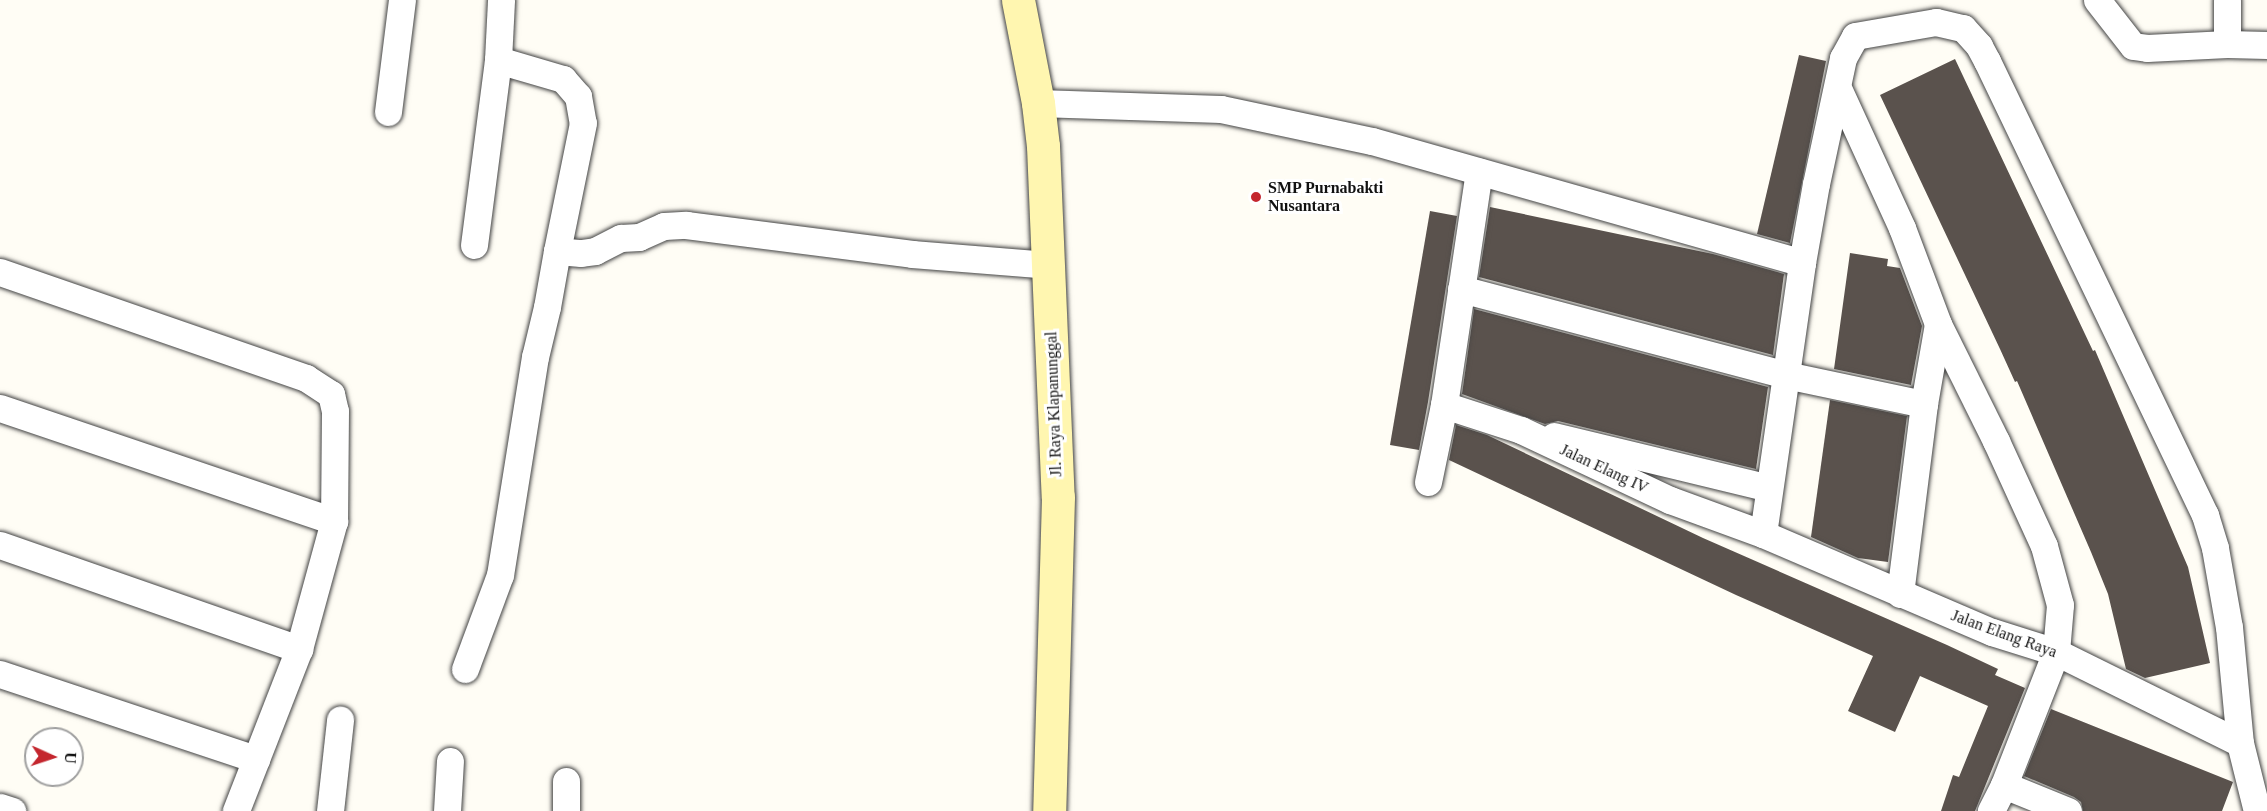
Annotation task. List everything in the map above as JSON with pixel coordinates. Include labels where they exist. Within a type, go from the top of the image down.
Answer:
[{"type":"street","points":[[388,112],[402,0]]},
{"type":"street","points":[[474,245],[498,60],[501,0]]},
{"type":"street","name":"Jl. Raya Klapanunggal","points":[[1018,0],[1038,103],[1043,146],[1058,497],[1049,811]]},
{"type":"street","points":[[2097,0],[2133,46],[2147,48],[2227,44],[2267,45]]},
{"type":"street","points":[[2227,0],[2227,44]]},
{"type":"street","points":[[1763,534],[1802,264],[1816,184],[1843,58],[1855,36],[1936,22],[1964,28],[1980,46],[2205,515],[2215,548],[2229,627],[2240,743],[2257,811]]},
{"type":"street","points":[[465,669],[500,575],[535,357],[548,307],[556,251],[583,123],[578,96],[564,79],[498,60]]},
{"type":"street","points":[[1838,88],[1902,228],[1938,324],[1996,441],[2044,546],[2060,605],[2056,652],[2004,785],[1991,811]]},
{"type":"street","points":[[1038,103],[1221,109],[1372,141],[1802,264]]},
{"type":"street","points":[[1428,482],[1444,405],[1479,172]]},
{"type":"street","points":[[556,251],[581,254],[595,251],[621,238],[639,237],[664,226],[686,225],[912,254],[1048,265]]},
{"type":"street","points":[[0,272],[306,378],[331,394],[334,411],[334,521],[300,649],[236,811]]},
{"type":"street","points":[[1461,289],[1786,375],[1924,404]]},
{"type":"street","points":[[1900,594],[1924,404],[1938,324]]},
{"type":"street","name":"Jalan Elang IV","points":[[1444,405],[1521,430],[1670,500],[1763,534]]},
{"type":"street","points":[[0,408],[334,521]]},
{"type":"street","points":[[1521,430],[1589,442],[1670,465],[1769,488]]},
{"type":"street","name":"Jalan Elang Raya","points":[[1763,534],[1992,633],[2056,652],[2240,743]]},
{"type":"street","points":[[0,544],[300,649]]},
{"type":"street","points":[[0,674],[256,759]]},
{"type":"street","points":[[330,811],[340,720]]},
{"type":"street","points":[[447,811],[450,761]]},
{"type":"street","points":[[566,781],[566,811]]},
{"type":"street","points":[[2004,785],[2068,811]]},
{"type":"street","points":[[0,807],[12,811]]},
{"type":"building","points":[[1799,55],[1826,61],[1790,243],[1757,234]]},
{"type":"building","points":[[1955,59],[2093,351],[2095,350],[2188,567],[2210,663],[2145,678],[2126,669],[2108,594],[2091,552],[2017,381],[2015,382],[1880,95]]},
{"type":"building","points":[[1490,207],[1713,254],[1784,274],[1773,355],[1479,277]]},
{"type":"building","points":[[1430,211],[1457,216],[1419,450],[1390,445]]},
{"type":"building","points":[[1850,253],[1888,259],[1887,266],[1900,268],[1922,326],[1911,385],[1834,369]]},
{"type":"building","points":[[1474,309],[1768,387],[1756,469],[1558,421],[1545,424],[1462,394]]},
{"type":"building","points":[[1830,400],[1907,416],[1888,562],[1858,558],[1811,537]]},
{"type":"building","points":[[1456,425],[1487,435],[1703,538],[1947,645],[1998,669],[1995,675],[2025,688],[1975,811],[1941,811],[1953,775],[1959,777],[1988,706],[1920,676],[1895,732],[1848,711],[1873,656],[1736,595],[1449,460]]},
{"type":"building","points":[[2051,709],[2233,782],[2222,811],[2083,811],[2081,802],[2074,797],[2024,776]]},
{"type":"place","name":"SMP Purnabakti Nusantara","points":[[1256,197]]}]
